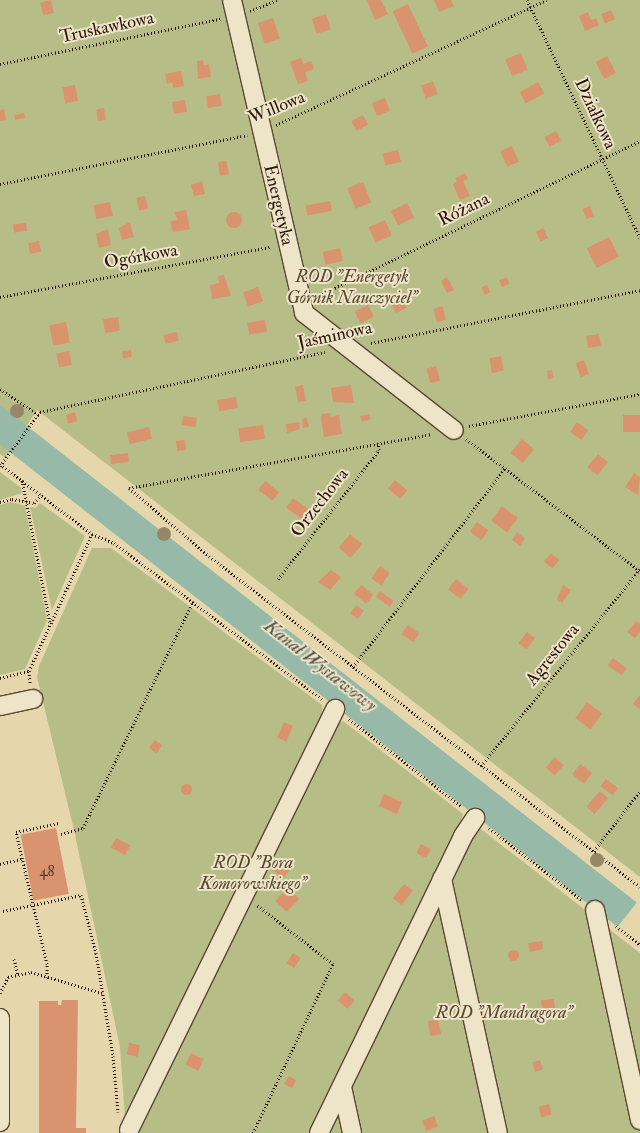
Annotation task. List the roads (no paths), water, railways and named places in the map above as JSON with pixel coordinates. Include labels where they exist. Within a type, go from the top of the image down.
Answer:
[{"type":"street","name":"Energetyka","points":[[234,8],[286,245],[304,313],[454,430]]},
{"type":"street","points":[[0,706],[32,699]]},
{"type":"street","points":[[129,1130],[335,708]]},
{"type":"street","points":[[320,1133],[442,879],[475,818]]},
{"type":"street","points":[[442,879],[498,1133]]},
{"type":"street","points":[[595,910],[640,1120]]},
{"type":"street","points":[[0,1018],[0,1122]]},
{"type":"street","points":[[342,1087],[352,1133]]},
{"type":"water","name":"Kanał Wystawowy","points":[[0,405],[637,902],[618,927],[0,444]]},
{"type":"park label","name":"ROD \"Energetyk Górnik Nauczyciel\"","points":[[352,288]]},
{"type":"park label","name":"ROD \"Bora Komorowskiego\"","points":[[253,874]]},
{"type":"park label","name":"ROD \"Mandragora\"","points":[[504,1013]]}]
